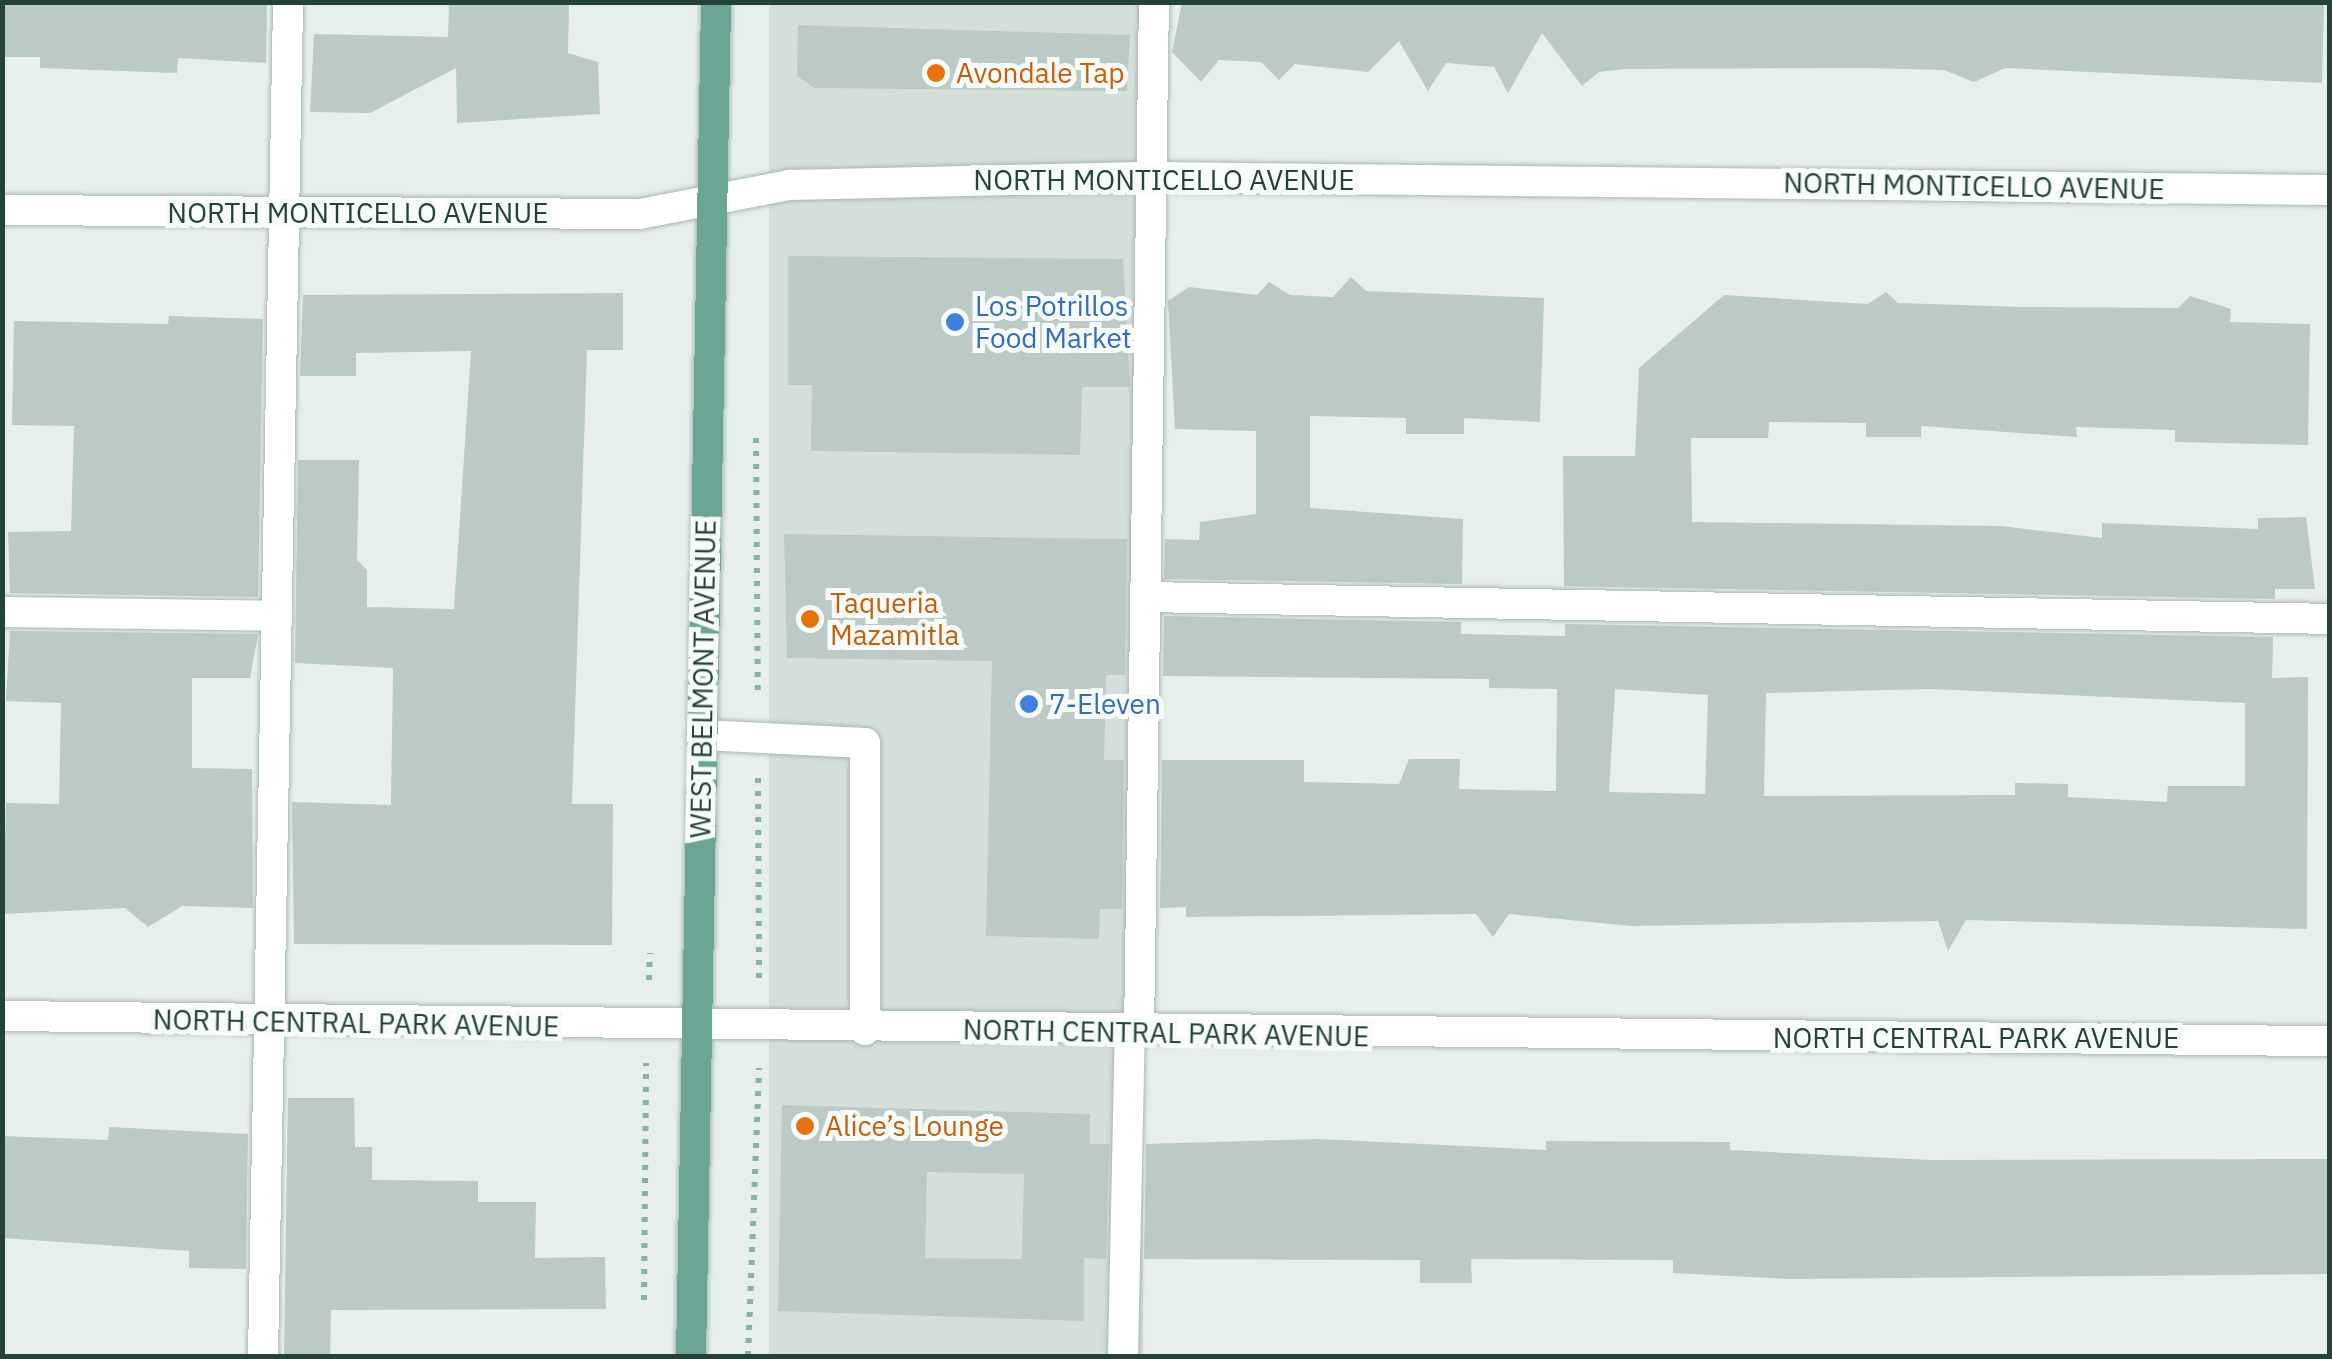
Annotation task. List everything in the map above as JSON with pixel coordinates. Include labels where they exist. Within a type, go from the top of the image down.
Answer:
[{"type":"main road","name":"WEST BELMONT AVENUE","points":[[691,1356],[716,2]]},
{"type":"street","points":[[263,1356],[288,2]]},
{"type":"street","points":[[1123,1356],[1146,597],[1154,2]]},
{"type":"street","name":"NORTH MONTICELLO AVENUE","points":[[2,210],[284,215],[640,214],[712,195],[1152,177],[2330,190]]},
{"type":"street","points":[[1146,597],[2330,619]]},
{"type":"street","points":[[2,612],[276,616]]},
{"type":"street","points":[[702,735],[858,738],[870,754],[865,1030]]},
{"type":"street","name":"NORTH CENTRAL PARK AVENUE","points":[[2,1016],[697,1029],[2330,1041]]},
{"type":"path","points":[[756,421],[759,944]]},
{"type":"path","points":[[644,1089],[644,1318]]},
{"type":"path","points":[[748,1356],[759,1093]]},
{"type":"shaded area","points":[[769,3],[1143,3],[1143,1356],[769,1356]]},
{"type":"building","points":[[2,2],[267,2],[266,63],[178,58],[177,73],[40,68],[40,57],[2,57]]},
{"type":"building","points":[[449,2],[569,2],[568,53],[598,62],[600,114],[457,123],[456,68],[370,113],[310,112],[314,34],[448,37]]},
{"type":"building","points":[[1182,2],[2324,2],[2322,83],[2005,68],[1974,82],[1944,70],[1867,68],[1625,69],[1599,72],[1582,86],[1542,33],[1508,93],[1494,67],[1446,63],[1428,91],[1399,41],[1368,72],[1295,64],[1279,80],[1261,62],[1219,60],[1201,82],[1172,52]]},
{"type":"building","points":[[798,25],[1130,35],[1127,91],[814,88],[797,76]]},
{"type":"building","name":"Los Potrillos Food Market","points":[[788,256],[1123,259],[1130,387],[1082,387],[1080,455],[811,451],[812,385],[788,385]]},
{"type":"building","points":[[1351,277],[1366,291],[1544,298],[1540,422],[1464,418],[1464,434],[1406,434],[1406,418],[1310,416],[1310,508],[1463,519],[1462,584],[1164,579],[1165,539],[1199,540],[1200,522],[1256,514],[1256,431],[1175,429],[1168,301],[1189,287],[1257,295],[1269,282],[1290,295],[1333,297]]},
{"type":"building","points":[[1886,292],[1898,303],[2021,307],[2178,308],[2190,296],[2231,309],[2230,322],[2310,324],[2308,445],[2175,442],[2175,430],[2076,427],[2077,437],[1921,426],[1921,437],[1866,437],[1866,423],[1769,422],[1768,438],[1691,438],[1692,522],[2001,526],[2102,538],[2102,523],[2258,529],[2258,518],[2306,517],[2315,589],[2275,589],[2275,599],[1564,586],[1563,456],[1635,456],[1639,368],[1724,295],[1868,304]]},
{"type":"building","points":[[623,293],[623,350],[587,350],[572,804],[613,804],[612,945],[294,944],[292,802],[391,805],[393,668],[295,663],[298,460],[359,460],[357,560],[367,570],[367,607],[454,609],[471,351],[356,353],[356,376],[300,376],[303,295]]},
{"type":"building","points":[[169,316],[263,319],[258,597],[10,593],[8,532],[71,531],[74,426],[12,425],[14,321],[168,324]]},
{"type":"building","points":[[784,534],[1127,539],[1125,675],[1106,675],[1104,760],[1124,760],[1122,909],[1100,909],[1099,939],[986,936],[992,661],[787,658]]},
{"type":"building","points":[[1164,616],[1461,622],[1461,634],[1565,636],[1565,624],[2273,637],[2272,678],[2308,677],[2307,929],[1966,920],[1948,951],[1938,921],[1630,926],[1509,914],[1493,937],[1476,914],[1186,917],[1186,907],[1160,908],[1162,760],[1304,760],[1304,782],[1399,784],[1409,759],[1460,759],[1459,789],[1556,791],[1557,689],[1489,688],[1489,679],[1163,676]],"holes":[[[1615,689],[1708,695],[1705,794],[1609,792]],[[1930,689],[2245,703],[2245,786],[2168,786],[2167,802],[2068,797],[2068,784],[2015,783],[2015,795],[1764,796],[1766,693]]]},
{"type":"building","points":[[10,631],[258,634],[250,678],[192,678],[192,768],[252,769],[253,908],[182,906],[148,927],[125,908],[3,914],[6,803],[59,804],[61,703],[6,701]]},
{"type":"building","points":[[288,1098],[354,1098],[355,1147],[372,1147],[372,1180],[478,1181],[478,1202],[536,1202],[535,1258],[605,1257],[606,1309],[331,1310],[330,1356],[284,1356]]},
{"type":"building","points":[[782,1105],[1090,1114],[1090,1144],[1109,1144],[1106,1259],[1084,1258],[1084,1321],[778,1311]],"holes":[[[927,1172],[1024,1174],[1022,1259],[925,1258]]]},
{"type":"building","points":[[109,1127],[248,1134],[246,1269],[189,1268],[189,1251],[2,1238],[2,1136],[108,1140]]},
{"type":"building","points":[[1319,1139],[1546,1150],[1546,1141],[1730,1142],[1730,1150],[1930,1160],[2330,1159],[2330,1274],[1789,1279],[1673,1273],[1673,1260],[1471,1259],[1472,1283],[1420,1283],[1420,1260],[1144,1259],[1146,1144]]},
{"type":"place","name":"Avondale Tap","points":[[936,73]]},
{"type":"place","name":"Los Potrillos Food Market","points":[[955,322]]},
{"type":"place","name":"Taqueria Mazamitla","points":[[810,619]]},
{"type":"place","name":"7-Eleven","points":[[1029,704]]},
{"type":"place","name":"Alice’s Lounge","points":[[805,1126]]}]
